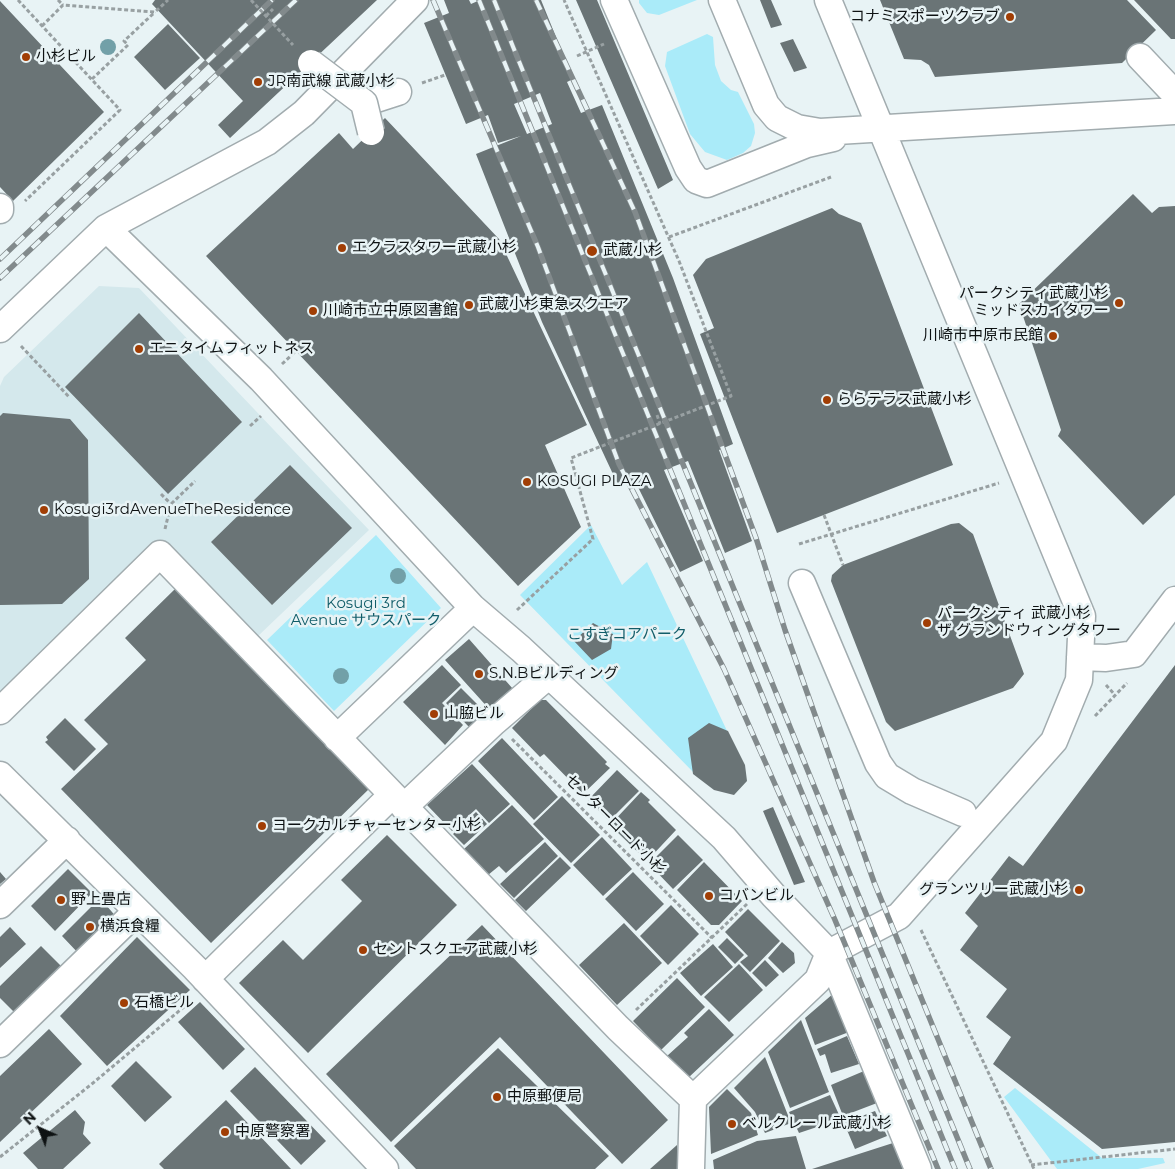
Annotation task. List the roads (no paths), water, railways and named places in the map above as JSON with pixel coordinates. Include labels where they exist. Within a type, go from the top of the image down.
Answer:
[{"type":"street","points":[[0,329],[106,228],[267,142],[304,113],[415,0]]},
{"type":"street","points":[[614,0],[688,168],[696,180],[707,184],[807,144],[880,127]]},
{"type":"street","points":[[722,0],[766,105],[778,118],[797,128],[820,132],[1175,111]]},
{"type":"street","points":[[691,1169],[693,1099],[818,980],[829,953],[899,916],[1054,741],[1079,680],[1082,616],[828,0]]},
{"type":"street","points":[[1140,57],[1175,94]]},
{"type":"street","points":[[311,63],[364,103],[371,132]]},
{"type":"street","points":[[364,103],[398,92]]},
{"type":"street","points":[[106,228],[261,378],[473,608],[549,675],[724,838],[774,896],[829,953],[918,1169]]},
{"type":"street","points":[[0,711],[160,554],[618,1028],[693,1099]]},
{"type":"street","points":[[802,583],[882,770],[897,783],[963,813]]},
{"type":"street","points":[[1080,657],[1106,658],[1134,654],[1175,600]]},
{"type":"street","points":[[337,738],[473,608]]},
{"type":"street","points":[[208,981],[398,801],[549,675]]},
{"type":"street","points":[[0,775],[208,981],[385,1169]]},
{"type":"street","points":[[0,905],[67,840]]},
{"type":"street","points":[[0,1044],[137,911]]},
{"type":"railway","points":[[0,259],[272,0]]},
{"type":"railway","points":[[0,278],[296,0]]},
{"type":"railway","points":[[433,0],[538,247],[619,464],[724,669],[835,920],[938,1169]]},
{"type":"railway","points":[[479,0],[955,1169]]},
{"type":"railway","points":[[494,0],[970,1169]]},
{"type":"railway","points":[[536,0],[635,212],[756,538],[785,630],[874,882],[991,1169]]},
{"type":"place","name":"コナミスポーツクラブ","points":[[1010,17]]},
{"type":"place","name":"小杉ビル","points":[[26,57]]},
{"type":"place","name":"JR南武線 武蔵小杉","points":[[258,82]]},
{"type":"place","name":"エクラスタワー武蔵小杉","points":[[342,248]]},
{"type":"place","name":"武蔵小杉","points":[[592,251]]},
{"type":"place","name":"パークシティ武蔵小杉 ミッドスカイタワー","points":[[1119,303]]},
{"type":"place","name":"武蔵小杉東急スクエア","points":[[469,305]]},
{"type":"place","name":"川崎市立中原図書館","points":[[313,311]]},
{"type":"place","name":"川崎市中原市民館","points":[[1053,336]]},
{"type":"place","name":"エニタイムフィットネス","points":[[139,349]]},
{"type":"place","name":"ららテラス武蔵小杉","points":[[827,400]]},
{"type":"place","name":"KOSUGI PLAZA","points":[[527,482]]},
{"type":"place","name":"Kosugi3rdAvenueTheResidence","points":[[44,510]]},
{"type":"place","name":"パークシティ 武蔵小杉 ザ グランドウィングタワー","points":[[927,623]]},
{"type":"place","name":"S.N.Bビルディング","points":[[479,674]]},
{"type":"place","name":"山脇ビル","points":[[434,714]]},
{"type":"place","name":"ヨークカルチャーセンター小杉","points":[[262,826]]},
{"type":"place","name":"グランツリー武蔵小杉","points":[[1079,890]]},
{"type":"place","name":"コバンビル","points":[[709,896]]},
{"type":"place","name":"野上畳店","points":[[61,900]]},
{"type":"place","name":"横浜食糧","points":[[90,927]]},
{"type":"place","name":"セントスクエア武蔵小杉","points":[[363,950]]},
{"type":"place","name":"石橋ビル","points":[[124,1003]]},
{"type":"place","name":"中原郵便局","points":[[497,1097]]},
{"type":"place","name":"ベルクレール武蔵小杉","points":[[732,1124]]},
{"type":"place","name":"中原警察署","points":[[225,1132]]},
{"type":"park label","name":"Kosugi 3rd Avenue サウスパーク","points":[[366,612]]},
{"type":"park label","name":"こすぎコアパーク","points":[[627,635]]}]
